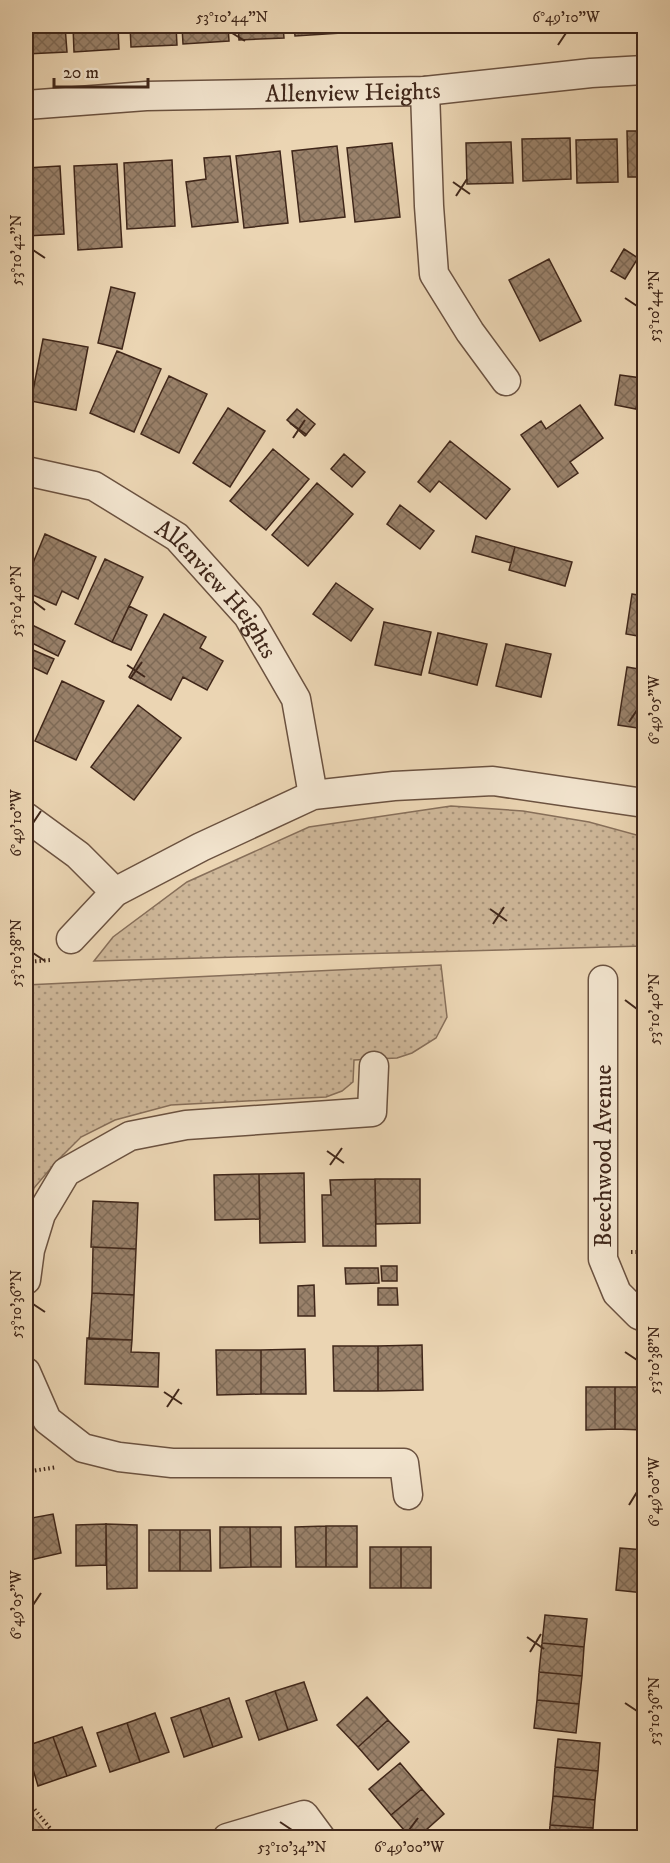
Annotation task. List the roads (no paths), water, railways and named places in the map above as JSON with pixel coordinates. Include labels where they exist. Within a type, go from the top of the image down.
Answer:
[{"type":"street","name":"Allenview Heights","points":[[26,105],[146,96],[425,91],[591,73],[645,70]]},
{"type":"street","points":[[425,91],[434,274],[470,332],[506,381]]},
{"type":"street","name":"Allenview Heights","points":[[26,471],[94,486],[177,537],[241,607],[296,699],[313,795]]},
{"type":"street","points":[[71,939],[115,892],[201,847],[313,795],[394,786],[493,782],[645,803]]},
{"type":"street","points":[[26,817],[78,855],[115,892]]},
{"type":"street","name":"Beechwood Avenue","points":[[603,980],[603,1259],[617,1293],[639,1315],[645,1317]]},
{"type":"street","points":[[26,1280],[30,1250],[40,1214],[66,1172],[130,1136],[186,1125],[372,1112],[374,1066]]},
{"type":"street","points":[[26,1372],[47,1420],[83,1448],[119,1457],[172,1464],[404,1463],[408,1494]]},
{"type":"street","points":[[226,1838],[304,1815],[321,1838]]}]
